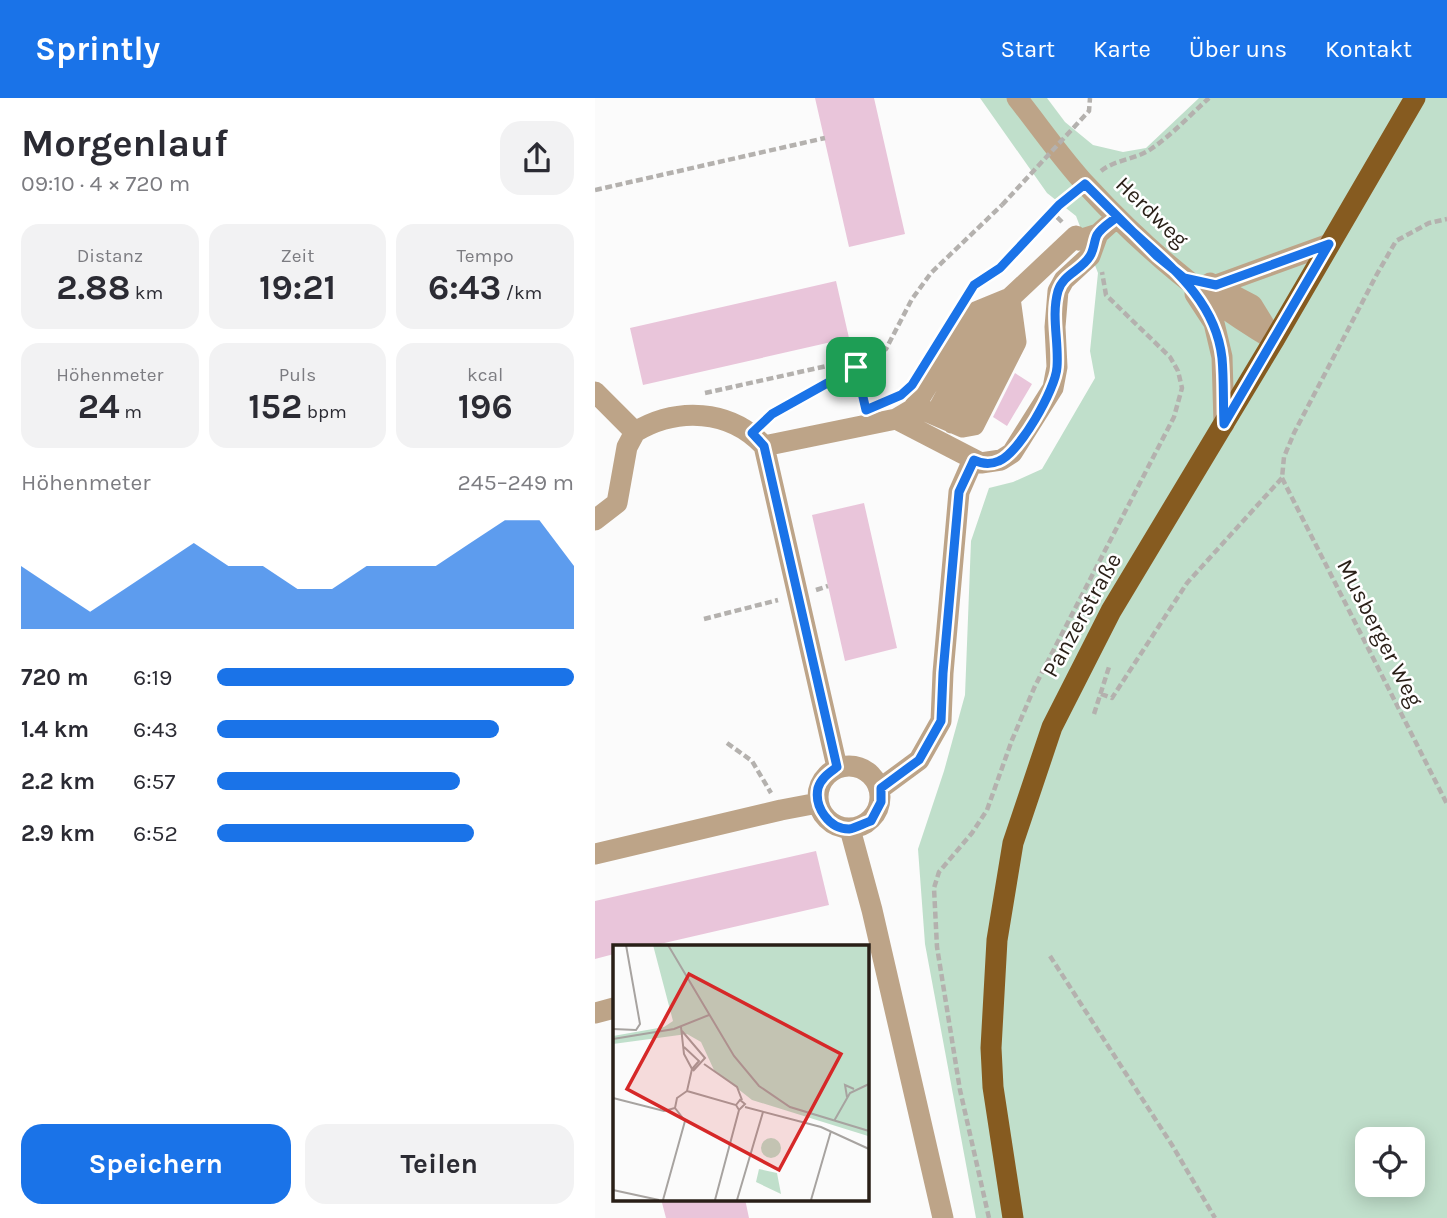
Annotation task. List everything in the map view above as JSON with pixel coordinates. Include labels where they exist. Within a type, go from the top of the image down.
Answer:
[{"type":"main road","name":"Panzerstraße","points":[[1013,1218],[998,1133],[991,1048],[997,940],[1013,843],[1052,727],[1082,665],[1133,573],[1274,340],[1415,98]]},
{"type":"street","name":"Herdweg","points":[[1017,98],[1085,184],[1157,256],[1233,316],[1274,340]]},
{"type":"street","points":[[944,419],[986,323],[1010,298],[1087,235],[1117,217]]},
{"type":"street","points":[[904,414],[981,463],[991,464],[1012,453],[1053,388],[1057,367],[1055,327],[1058,291],[1063,281],[1090,256],[1087,235]]},
{"type":"street","points":[[1216,285],[1329,244]]},
{"type":"street","points":[[1184,278],[1216,285],[1252,305],[1274,340]]},
{"type":"street","points":[[1184,278],[1214,323],[1222,357],[1224,424]]},
{"type":"street","points":[[904,414],[971,314],[1010,298]]},
{"type":"street","points":[[595,520],[617,503],[627,447],[635,432],[651,423],[695,415],[721,418],[758,440],[904,414],[919,408],[963,427],[974,425],[1016,342],[1010,298]]},
{"type":"street","points":[[595,392],[635,432]]},
{"type":"street","points":[[758,440],[799,594],[837,767]]},
{"type":"street","points":[[881,788],[919,760],[941,721],[959,492],[974,460]]},
{"type":"street","points":[[859,766],[877,780],[881,788],[881,802],[871,821],[850,829],[835,826],[824,817],[818,803],[818,789],[825,776],[837,767],[859,766]]},
{"type":"street","points":[[595,854],[818,803]]},
{"type":"street","points":[[850,829],[873,948],[943,1218]]},
{"type":"street","points":[[595,1013],[613,1009]]},
{"type":"path","points":[[758,440],[772,414],[886,349],[912,299],[931,273],[1002,205],[1089,111],[1090,98]]},
{"type":"path","points":[[969,294],[974,285],[1000,268],[1059,205],[1110,164],[1137,157],[1152,149],[1209,98]]},
{"type":"path","points":[[595,190],[825,138]]},
{"type":"path","points":[[1053,213],[1087,235]]},
{"type":"path","points":[[1094,714],[1101,694],[1112,698],[1187,583],[1282,478],[1284,457],[1294,433],[1396,242],[1429,223],[1447,219]]},
{"type":"path","points":[[1083,594],[1174,417],[1182,388],[1178,371],[1170,357],[1106,295],[1102,270],[1090,256]]},
{"type":"path","points":[[692,396],[854,360],[866,410],[874,407]]},
{"type":"path","name":"Musberger Weg","points":[[1282,478],[1447,804]]},
{"type":"path","points":[[704,619],[828,586]]},
{"type":"path","points":[[726,743],[752,761],[781,810]]},
{"type":"path","points":[[1050,956],[1172,1144],[1215,1218]]},
{"type":"green space","points":[[980,98],[1047,98],[1065,122],[1093,145],[1123,152],[1146,148],[1199,98],[1447,98],[1447,1218],[976,1218],[925,944],[918,849],[965,695],[971,541],[989,488],[1013,482],[1042,469],[1095,378],[1090,351],[1098,273],[1076,216],[1047,193]]},
{"type":"building","points":[[815,98],[874,98],[905,234],[849,247]]},
{"type":"building","points":[[836,281],[849,338],[643,385],[630,328]]},
{"type":"building","points":[[1015,373],[1032,384],[1007,426],[993,417]]},
{"type":"building","points":[[864,503],[897,648],[845,661],[812,515]]},
{"type":"building","points":[[816,851],[829,905],[656,945],[613,945],[613,954],[595,959],[595,901]]},
{"type":"building","points":[[661,1200],[745,1200],[749,1218],[666,1218]]},
{"type":"route","points":[[856,367],[772,414],[752,433],[764,446],[837,767],[825,776],[818,789],[818,803],[824,817],[835,826],[850,829],[871,821],[881,802],[881,788],[919,760],[941,721],[959,492],[974,460],[991,464],[1012,453],[1053,388],[1057,367],[1055,327],[1058,291],[1063,281],[1090,256],[1098,233],[1117,217],[1184,278],[1206,310],[1214,323],[1222,357],[1224,424],[1329,244],[1216,285],[1184,278],[1157,256],[1117,217],[1085,184],[1059,205],[1000,268],[974,285],[912,385],[901,395],[866,410],[856,367]]}]
